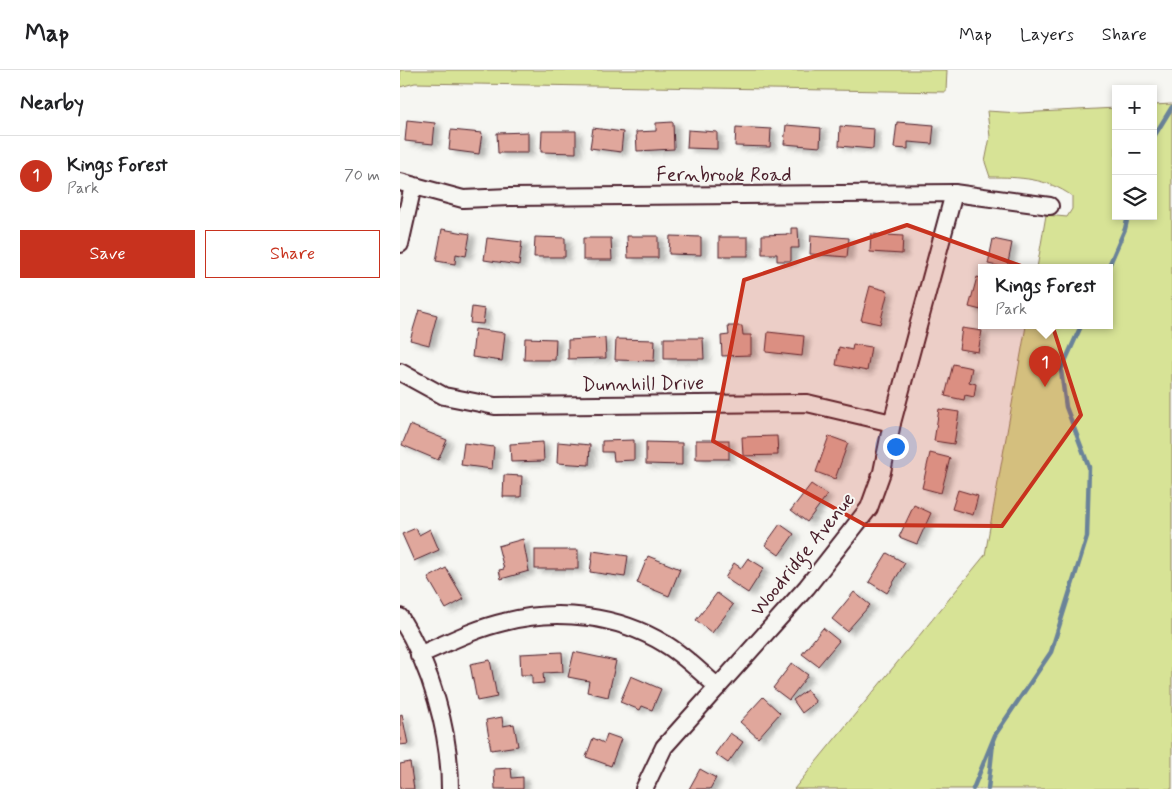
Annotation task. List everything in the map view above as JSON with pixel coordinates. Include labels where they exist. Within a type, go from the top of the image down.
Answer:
[{"type":"street","name":"Fernbrook Road","points":[[407,184],[463,199],[954,193],[1050,206]]},
{"type":"street","points":[[400,244],[407,184]]},
{"type":"street","name":"Woodridge Avenue","points":[[644,789],[664,747],[807,587],[870,508],[882,472],[892,423],[954,193]]},
{"type":"street","name":"Dunnhill Drive","points":[[400,372],[444,396],[495,406],[807,403],[892,423]]},
{"type":"street","points":[[419,656],[468,633],[505,621],[558,614],[568,615],[634,627],[666,644],[718,687]]},
{"type":"street","points":[[400,617],[419,656],[438,703],[450,761],[450,789]]},
{"type":"highlighted area","points":[[907,225],[1035,271],[1081,415],[1002,526],[865,525],[713,441],[744,280]]},
{"type":"green space","points":[[400,70],[947,70],[946,92],[415,83],[400,87]]},
{"type":"green space","points":[[1172,104],[1172,789],[794,789],[985,555],[1025,329],[1113,329],[1113,264],[1038,264],[1046,215],[1067,217],[1072,209],[1072,196],[1053,185],[1043,182],[1012,177],[990,177],[985,162],[990,137],[987,111],[1019,113],[1112,108],[1112,220],[1157,220],[1157,105]]},
{"type":"building","points":[[407,120],[435,123],[433,144],[405,141]]},
{"type":"building","points":[[673,122],[674,149],[637,151],[636,132],[656,131],[656,123]]},
{"type":"building","points":[[897,122],[934,125],[932,144],[908,142],[908,149],[894,148]]},
{"type":"building","points":[[786,125],[821,128],[820,147],[784,144]]},
{"type":"building","points":[[840,126],[874,129],[873,149],[839,146]]},
{"type":"building","points":[[736,127],[771,129],[770,147],[735,146]]},
{"type":"building","points":[[593,128],[623,132],[621,152],[590,148]]},
{"type":"building","points":[[451,130],[482,133],[479,154],[449,150]]},
{"type":"building","points":[[688,130],[717,132],[717,149],[687,148]]},
{"type":"building","points":[[542,131],[576,131],[576,153],[541,152]]},
{"type":"building","points":[[528,132],[528,153],[498,153],[497,133]]},
{"type":"building","points":[[791,228],[798,228],[799,248],[791,248],[791,261],[777,261],[777,254],[762,254],[762,235],[791,234]]},
{"type":"building","points":[[442,229],[470,234],[466,256],[456,254],[455,264],[436,261]]},
{"type":"building","points":[[871,234],[903,236],[902,254],[870,252]]},
{"type":"building","points":[[811,235],[849,238],[847,257],[810,254]]},
{"type":"building","points":[[627,236],[658,236],[658,258],[628,258]]},
{"type":"building","points":[[670,236],[701,237],[701,255],[669,254]]},
{"type":"building","points":[[535,237],[565,238],[565,257],[534,257]]},
{"type":"building","points":[[719,237],[748,237],[748,256],[719,256]]},
{"type":"building","points":[[487,238],[522,242],[519,265],[484,260]]},
{"type":"building","points":[[583,238],[611,238],[612,260],[583,260]]},
{"type":"building","points":[[993,239],[1012,243],[1008,264],[988,264]]},
{"type":"building","points":[[977,277],[978,277],[978,309],[969,307]]},
{"type":"building","points":[[870,286],[888,291],[880,324],[861,320]]},
{"type":"building","points":[[472,307],[485,309],[483,324],[470,323]]},
{"type":"building","points":[[419,310],[437,315],[429,345],[410,340]]},
{"type":"building","points":[[728,326],[742,326],[743,335],[751,335],[751,355],[722,356],[721,336],[729,335]]},
{"type":"building","points":[[962,328],[982,331],[978,352],[959,349]]},
{"type":"building","points":[[475,329],[505,333],[502,361],[472,357]]},
{"type":"building","points":[[768,332],[804,336],[802,356],[766,352]]},
{"type":"building","points":[[525,338],[556,339],[555,360],[524,360]]},
{"type":"building","points":[[605,338],[606,358],[568,359],[568,340]]},
{"type":"building","points":[[664,338],[703,338],[704,359],[664,359]]},
{"type":"building","points":[[616,339],[655,340],[654,361],[615,360]]},
{"type":"building","points":[[853,344],[871,347],[867,371],[836,365],[839,347],[852,350]]},
{"type":"building","points":[[953,364],[972,368],[969,382],[976,384],[974,397],[965,395],[964,400],[945,396]]},
{"type":"building","points":[[939,409],[959,412],[954,444],[934,441]]},
{"type":"building","points":[[410,425],[447,440],[438,460],[402,445]]},
{"type":"building","points":[[777,436],[778,455],[743,456],[742,437]]},
{"type":"building","points":[[829,436],[848,443],[835,479],[816,472]]},
{"type":"building","points":[[634,440],[634,460],[614,461],[613,452],[602,452],[602,441]]},
{"type":"building","points":[[696,440],[729,440],[729,459],[696,459]]},
{"type":"building","points":[[543,442],[544,461],[511,462],[510,444]]},
{"type":"building","points":[[558,442],[590,445],[589,465],[557,463]]},
{"type":"building","points":[[646,442],[682,443],[682,465],[646,464]]},
{"type":"building","points":[[464,443],[494,447],[492,469],[461,465]]},
{"type":"building","points":[[930,453],[950,458],[941,493],[922,488]]},
{"type":"building","points":[[504,475],[522,476],[521,497],[503,497]]},
{"type":"building","points":[[811,484],[827,495],[807,522],[791,510]]},
{"type":"building","points":[[958,490],[978,496],[973,515],[952,509]]},
{"type":"building","points":[[914,505],[931,513],[917,544],[899,537]]},
{"type":"building","points":[[780,524],[794,534],[779,555],[765,545]]},
{"type":"building","points":[[416,528],[419,535],[430,529],[439,550],[414,561],[402,534]]},
{"type":"building","points":[[523,539],[529,571],[501,579],[499,570],[504,569],[498,546]]},
{"type":"building","points":[[535,550],[578,550],[578,569],[535,569]]},
{"type":"building","points":[[593,551],[628,556],[625,577],[590,572]]},
{"type":"building","points":[[887,553],[905,563],[887,593],[869,582]]},
{"type":"building","points":[[648,556],[680,569],[669,596],[637,583]]},
{"type":"building","points":[[748,558],[764,568],[748,593],[725,578],[734,563],[741,568]]},
{"type":"building","points":[[446,568],[464,599],[446,609],[428,578]]},
{"type":"building","points":[[854,592],[870,605],[847,631],[832,619]]},
{"type":"building","points":[[717,593],[733,605],[712,633],[696,620]]},
{"type":"building","points":[[823,628],[839,641],[818,666],[802,654]]},
{"type":"building","points":[[562,652],[563,672],[543,673],[544,683],[532,684],[532,675],[521,675],[520,654]]},
{"type":"building","points":[[574,652],[616,661],[608,697],[587,692],[589,681],[568,677]]},
{"type":"building","points":[[490,660],[497,697],[477,701],[470,664]]},
{"type":"building","points":[[792,663],[808,675],[789,700],[773,688]]},
{"type":"building","points":[[631,676],[661,689],[652,710],[642,706],[640,710],[620,702]]},
{"type":"building","points":[[807,690],[816,702],[802,713],[793,700]]},
{"type":"building","points":[[763,697],[780,713],[758,738],[740,722]]},
{"type":"building","points":[[402,714],[408,744],[400,745],[400,715]]},
{"type":"building","points":[[502,717],[503,726],[514,724],[518,746],[491,750],[486,720]]},
{"type":"building","points":[[730,733],[743,742],[728,763],[715,754]]},
{"type":"building","points":[[607,734],[621,739],[611,766],[586,757],[593,738],[604,743]]},
{"type":"building","points":[[410,762],[414,789],[400,789],[400,764]]},
{"type":"building","points":[[511,768],[512,778],[523,777],[523,789],[495,789],[494,769]]},
{"type":"building","points":[[700,769],[716,778],[710,789],[689,789]]},
{"type":"waterway","points":[[1157,131],[1172,107]]},
{"type":"waterway","points":[[1110,264],[1127,220]]},
{"type":"waterway","points":[[973,789],[995,735],[1051,652],[1087,537],[1089,467],[1066,407],[1061,370],[1080,329]]},
{"type":"waterway","points":[[988,789],[993,743]]},
{"type":"place","name":"Kings Forest","points":[[1045,387]]}]
